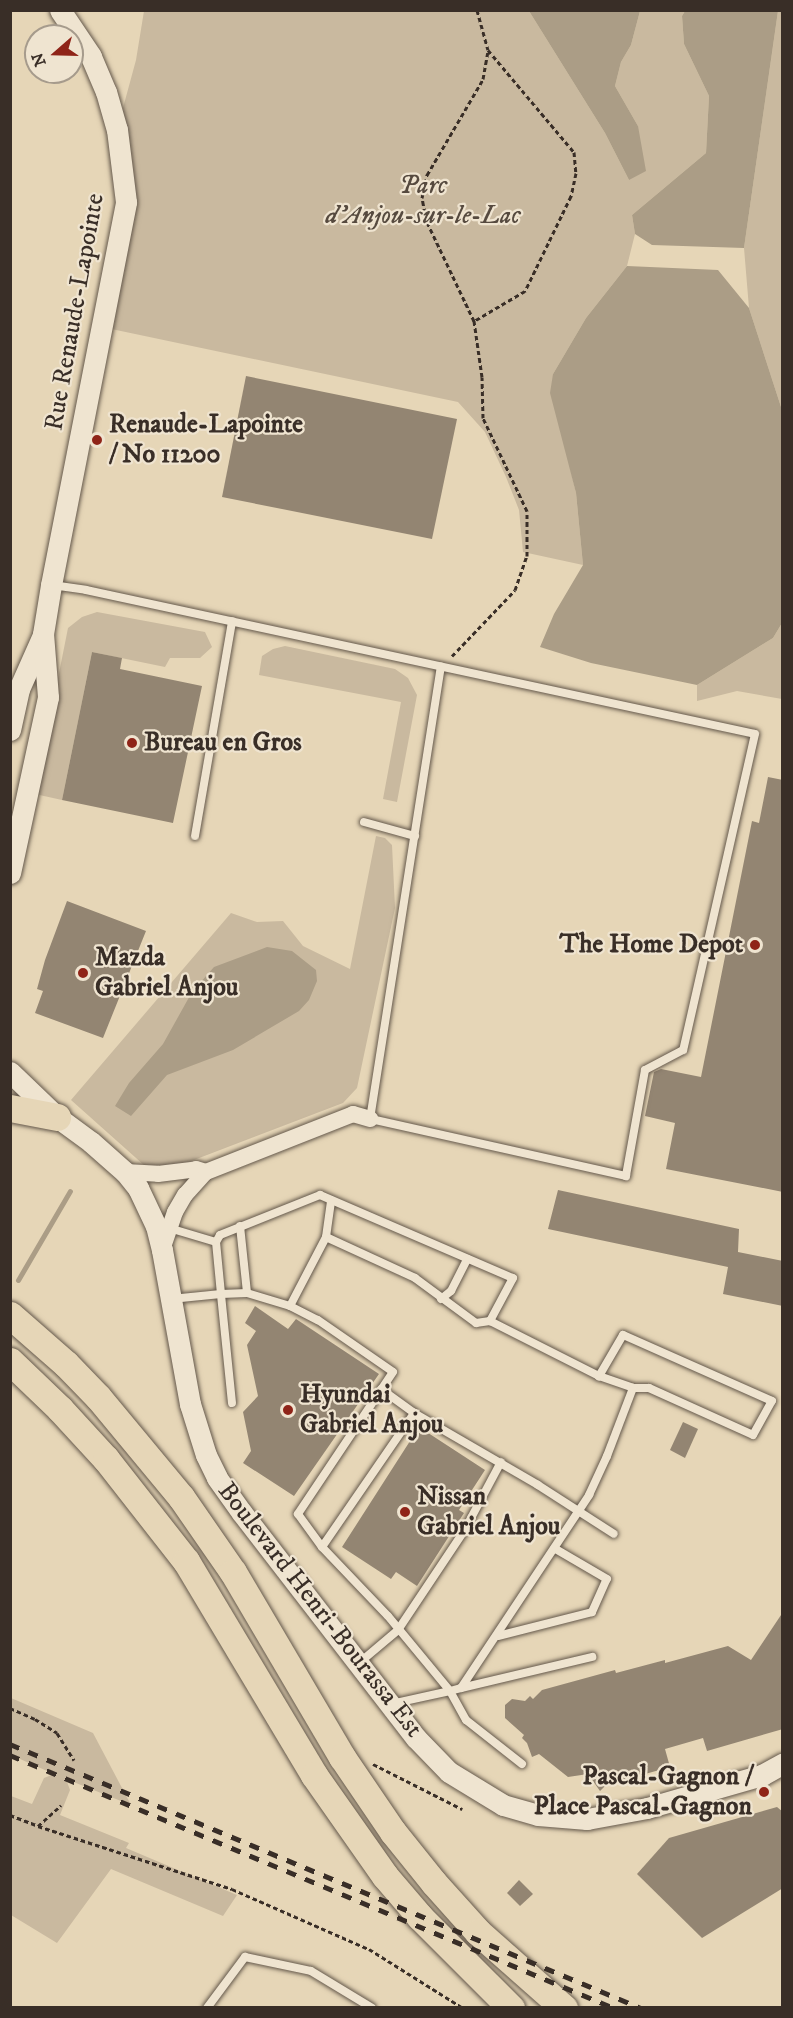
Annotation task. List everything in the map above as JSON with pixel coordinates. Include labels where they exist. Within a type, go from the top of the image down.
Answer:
[{"type":"main road","points":[[10,1108],[57,1117]]},
{"type":"main road","name":"Boulevard Henri-Bourassa Est","points":[[10,1315],[58,1356],[98,1397],[181,1497],[233,1572],[342,1757],[393,1832],[478,1932],[564,2007]]},
{"type":"main road","points":[[10,1362],[83,1433],[167,1536],[208,1596],[314,1774],[386,1876],[427,1925],[511,2007]]},
{"type":"street","name":"Rue Renaude-Lapointe","points":[[10,873],[48,697],[43,634],[51,585],[126,202],[117,130],[106,92],[91,56],[60,10]]},
{"type":"street","name":"Rue Renaude-Lapointe","points":[[10,730],[19,689],[43,634]]},
{"type":"street","name":"Boulevard Henri-Bourassa Est","points":[[10,1072],[57,1117],[91,1142],[125,1172],[138,1188],[147,1206],[162,1250],[190,1404],[206,1455],[217,1478],[235,1505],[416,1738],[461,1781],[503,1805],[557,1817],[587,1819],[647,1808],[762,1775],[783,1764]]},
{"type":"street","name":"Boulevard Henri-Bourassa Est","points":[[10,1095],[57,1117]]},
{"type":"street","points":[[162,1250],[169,1228],[185,1195],[206,1172],[353,1114],[370,1119]]},
{"type":"street","points":[[125,1172],[158,1174],[196,1169],[206,1172]]},
{"type":"lane","points":[[51,585],[232,621],[441,666],[755,734],[683,1050],[645,1070],[626,1176],[370,1119],[441,666]]},
{"type":"lane","points":[[195,836],[232,621]]},
{"type":"lane","points":[[364,822],[415,836]]},
{"type":"lane","points":[[232,1403],[216,1242],[220,1234],[320,1195],[513,1278],[490,1321]]},
{"type":"lane","points":[[290,1306],[326,1237],[331,1200]]},
{"type":"lane","points":[[240,1226],[247,1293]]},
{"type":"lane","points":[[169,1228],[216,1242]]},
{"type":"lane","points":[[326,1237],[415,1278],[476,1323],[490,1321],[599,1376],[633,1388],[649,1388],[753,1435],[772,1401],[623,1335],[599,1376]]},
{"type":"lane","points":[[441,1299],[451,1291],[467,1259]]},
{"type":"lane","points":[[171,1299],[247,1293],[290,1306],[318,1320],[393,1372],[298,1514],[322,1547],[388,1616],[450,1691],[466,1720],[522,1764]]},
{"type":"lane","points":[[461,1688],[498,1636],[589,1495],[608,1456],[633,1388]]},
{"type":"lane","points":[[381,1389],[414,1413],[501,1462],[614,1534]]},
{"type":"lane","points":[[322,1547],[414,1413]]},
{"type":"lane","points":[[359,1663],[398,1630],[464,1531],[501,1462]]},
{"type":"lane","points":[[498,1636],[592,1612],[607,1579],[554,1548]]},
{"type":"lane","points":[[390,1704],[592,1657]]},
{"type":"lane","points":[[207,2007],[245,1957],[311,1971],[372,2007]]},
{"type":"path","points":[[474,321],[525,291],[571,196],[576,173],[574,152],[488,50],[477,10]]},
{"type":"path","points":[[441,666],[515,590],[527,556],[527,511],[483,418],[482,377],[474,321],[426,220],[422,198],[427,175],[483,79],[488,50]]},
{"type":"path","points":[[10,1708],[35,1719],[57,1733],[74,1760]]},
{"type":"path","points":[[367,1761],[462,1809]]},
{"type":"path","points":[[38,1826],[61,1805]]},
{"type":"path","points":[[10,1815],[232,1889],[369,1949],[463,2007]]},
{"type":"green space","name":"Parc d'Anjou-sur-le-Lac","points":[[144,11],[529,11],[605,133],[629,180],[638,126],[615,86],[621,62],[631,45],[640,11],[685,11],[682,16],[684,44],[709,96],[706,153],[632,215],[635,234],[627,266],[586,318],[553,374],[559,420],[576,493],[583,565],[523,552],[519,510],[506,477],[485,432],[458,402],[102,327],[126,202],[117,130],[136,60]]},
{"type":"green space","points":[[778,11],[782,11],[782,410],[749,308],[744,248]]},
{"type":"green space","points":[[97,612],[205,632],[212,647],[200,658],[170,658],[165,667],[92,652],[62,800],[35,794],[68,628],[82,617]]},
{"type":"green space","points":[[782,623],[782,699],[737,691],[697,701],[697,685],[773,638]]},
{"type":"green space","points":[[285,646],[395,669],[408,678],[417,695],[397,802],[383,799],[401,702],[259,675],[262,656],[273,649]]},
{"type":"green space","points":[[376,836],[385,838],[392,845],[395,908],[357,1088],[343,1103],[173,1168],[145,1166],[71,1100],[231,913],[257,922],[283,921],[303,946],[350,969]]},
{"type":"green space","points":[[11,1698],[93,1733],[131,1805],[66,1779],[70,1790],[60,1815],[129,1843],[126,1848],[237,1895],[223,1916],[111,1869],[57,1943],[11,1915],[11,1796],[32,1804],[44,1778],[54,1774],[11,1755]]},
{"type":"shaded area","points":[[529,11],[640,11],[631,45],[621,62],[615,86],[638,126],[646,171],[629,180],[605,133]]},
{"type":"shaded area","points":[[685,11],[778,11],[744,248],[652,245],[635,234],[632,215],[706,153],[709,96],[684,44],[682,16]]},
{"type":"shaded area","points":[[627,266],[718,270],[749,308],[782,410],[782,623],[773,638],[697,685],[591,663],[540,647],[554,614],[583,565],[576,493],[550,393],[553,374],[586,318]]},
{"type":"shaded area","points":[[267,947],[292,951],[316,970],[317,981],[309,1000],[299,1011],[233,1050],[167,1075],[131,1116],[115,1106],[129,1083],[163,1044],[192,992],[214,967]]},
{"type":"building","points":[[246,376],[457,419],[432,539],[222,497]]},
{"type":"building","name":"Bureau en Gros","points":[[92,652],[122,658],[120,669],[202,686],[173,823],[62,800]]},
{"type":"building","name":"The Home Depot","points":[[768,777],[783,780],[783,1192],[666,1169],[675,1123],[645,1116],[654,1072],[661,1069],[701,1077],[752,821],[759,823]]},
{"type":"building","points":[[67,901],[146,931],[103,1038],[35,1013],[43,991],[37,989],[45,960]]},
{"type":"building","points":[[558,1190],[739,1229],[738,1252],[783,1261],[783,1306],[723,1294],[728,1267],[548,1229]]},
{"type":"building","points":[[255,1306],[288,1329],[296,1319],[379,1374],[294,1496],[243,1463],[251,1451],[243,1412],[258,1396],[247,1345],[256,1331],[245,1323]]},
{"type":"building","points":[[683,1422],[698,1429],[685,1458],[670,1450]]},
{"type":"building","points":[[419,1427],[485,1470],[459,1510],[464,1513],[417,1586],[396,1572],[391,1579],[342,1547]]},
{"type":"building","points":[[783,1612],[783,1729],[707,1751],[703,1738],[665,1749],[670,1767],[606,1785],[600,1791],[588,1774],[568,1777],[539,1754],[532,1757],[527,1743],[522,1738],[524,1735],[505,1718],[505,1705],[512,1699],[525,1701],[530,1696],[533,1699],[542,1690],[615,1670],[616,1673],[665,1660],[665,1663],[728,1646],[751,1660]]},
{"type":"building","points":[[777,1807],[783,1812],[783,1888],[702,1938],[637,1874],[669,1838]]},
{"type":"building","points":[[519,1880],[533,1894],[520,1906],[507,1893]]},
{"type":"waterway","points":[[18,1280],[70,1191]]},
{"type":"railway","points":[[10,1744],[641,2008]]},
{"type":"railway","points":[[10,1755],[614,2008]]},
{"type":"place","name":"Renaude-Lapointe / No 11200","points":[[97,440]]},
{"type":"place","name":"Bureau en Gros","points":[[132,743]]},
{"type":"place","name":"The Home Depot","points":[[755,945]]},
{"type":"place","name":"Mazda Gabriel Anjou","points":[[83,973]]},
{"type":"place","name":"Hyundai Gabriel Anjou","points":[[288,1410]]},
{"type":"place","name":"Nissan Gabriel Anjou","points":[[405,1512]]},
{"type":"place","name":"Pascal-Gagnon / Place Pascal-Gagnon","points":[[764,1792]]}]
